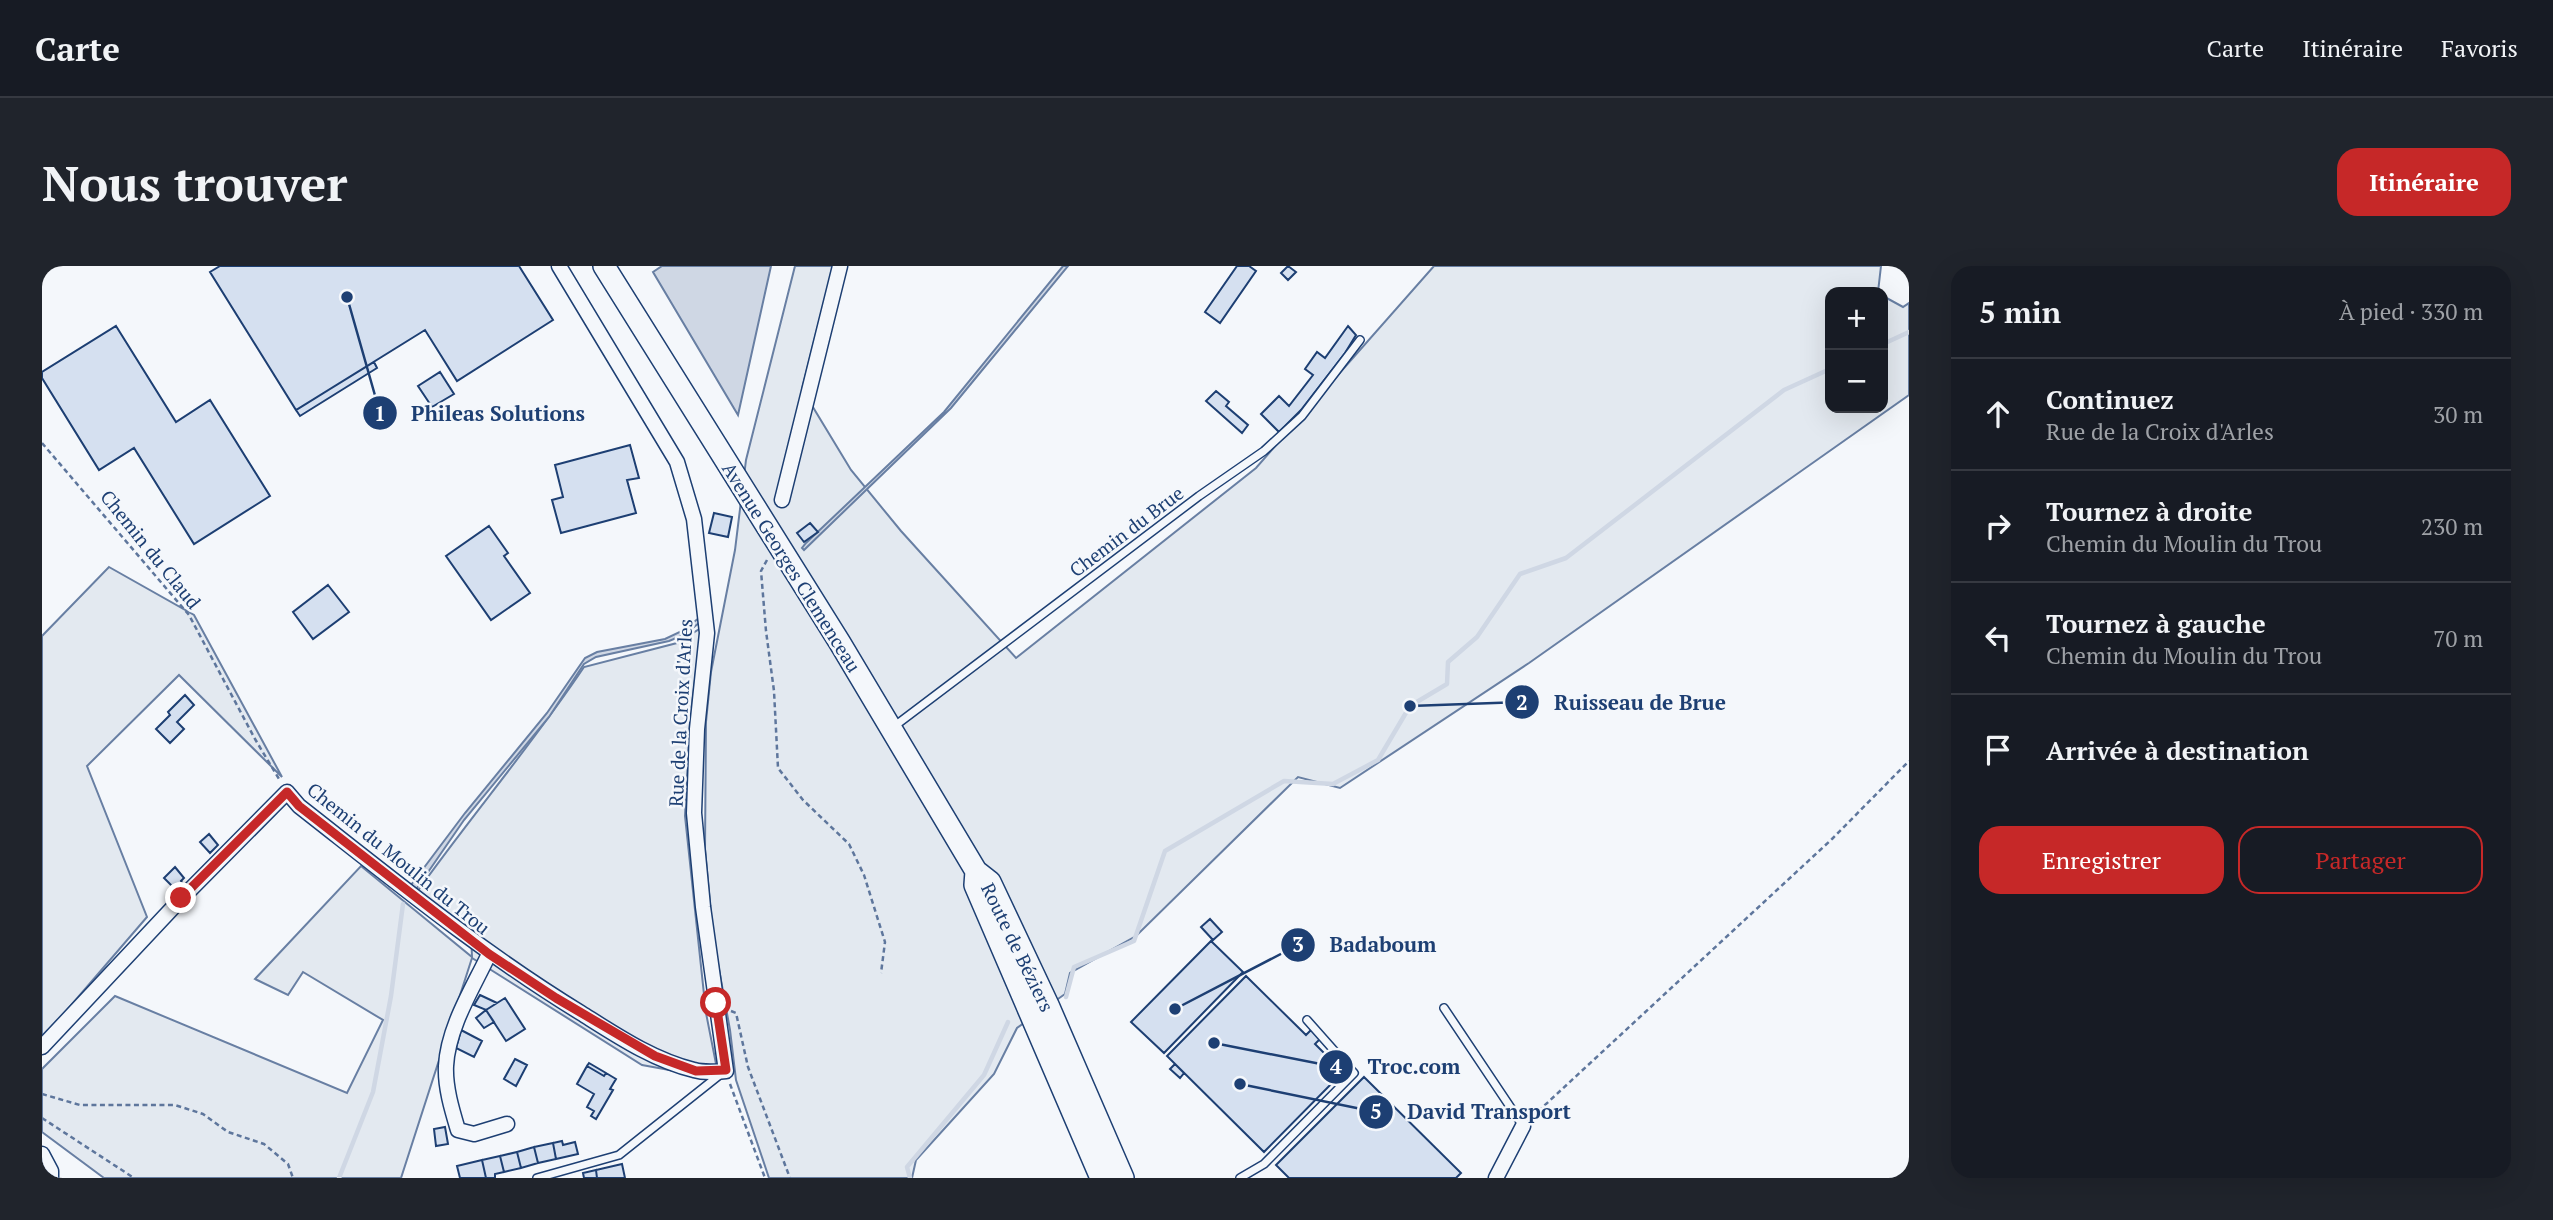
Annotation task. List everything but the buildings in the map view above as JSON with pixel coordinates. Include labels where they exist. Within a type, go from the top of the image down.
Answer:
[{"type":"main road","name":"Avenue Georges Clemenceau","points":[[604,266],[892,728],[976,871]]},
{"type":"main road","points":[[612,266],[652,343]]},
{"type":"main road","name":"Route de Béziers","points":[[976,871],[975,886],[1101,1178]]},
{"type":"main road","name":"Route de Béziers","points":[[976,871],[990,882],[1048,1005],[1123,1178]]},
{"type":"street","name":"Rue de la Croix d'Arles","points":[[559,266],[677,462],[694,519],[707,633],[697,729],[694,813],[703,907],[726,1070]]},
{"type":"street","points":[[782,500],[840,266]]},
{"type":"street","name":"Chemin du Moulin du Trou","points":[[42,1047],[181,898],[287,792],[299,806],[489,954],[566,1005],[655,1056],[696,1071],[726,1070]]},
{"type":"street","points":[[489,954],[454,1031],[446,1065],[450,1102],[458,1130],[474,1134],[507,1124]]},
{"type":"street","points":[[1496,1178],[1523,1126]]},
{"type":"street","points":[[42,1154],[51,1171],[51,1178]]},
{"type":"lane","name":"Chemin du Brue","points":[[892,728],[1199,496],[1264,452],[1302,416],[1360,340]]},
{"type":"lane","points":[[1444,1008],[1523,1126]]},
{"type":"lane","points":[[1240,1178],[1264,1164],[1354,1073],[1307,1020]]},
{"type":"lane","points":[[537,1178],[619,1155],[726,1070]]},
{"type":"path","name":"Chemin du Claud","points":[[42,443],[189,615],[255,739],[287,792]]},
{"type":"path","points":[[780,547],[766,560],[761,571],[774,691],[778,768],[803,800],[849,844],[864,875],[885,942],[881,974]]},
{"type":"path","points":[[1523,1126],[1832,839],[1909,761]]},
{"type":"path","points":[[716,1003],[736,1013],[748,1067],[790,1178]]},
{"type":"path","points":[[726,1070],[765,1178]]},
{"type":"path","points":[[42,1094],[80,1105],[175,1105],[203,1114],[228,1132],[264,1144],[288,1164],[293,1178]]},
{"type":"path","points":[[42,1118],[134,1178]]},
{"type":"shaded area","points":[[662,266],[771,266],[738,415],[653,272]]},
{"type":"shaded area","points":[[795,266],[833,266],[802,389],[851,470],[901,531],[1016,658],[1256,468],[1434,266],[1881,266],[1879,287],[1825,287],[1825,413],[1883,413],[1529,663],[1340,788],[1298,777],[1136,936],[1070,973],[1065,994],[1017,1028],[994,1074],[916,1160],[912,1178],[769,1178],[736,1080],[713,936],[705,849],[706,722],[711,672],[735,550],[746,460]]},
{"type":"shaded area","points":[[1063,266],[1068,266],[951,408],[804,550],[802,548],[806,543],[944,412]]},
{"type":"shaded area","points":[[1888,299],[1903,307],[1909,303],[1909,395],[1888,410]]},
{"type":"shaded area","points":[[109,567],[194,615],[282,777],[179,675],[87,766],[147,917],[42,1039],[42,636]]},
{"type":"shaded area","points":[[699,618],[699,623],[684,635],[669,641],[596,657],[584,664],[549,717],[464,820],[415,891],[411,885],[465,813],[547,713],[585,658],[597,652],[665,639],[682,631]]},
{"type":"shaded area","points":[[701,628],[690,722],[685,816],[706,1013],[719,1079],[642,1065],[472,958],[401,1178],[104,1178],[42,1132],[42,1069],[115,996],[347,1093],[383,1020],[303,972],[288,995],[255,979],[361,866],[472,957],[471,933],[417,892],[584,667],[677,643]]},
{"type":"waterway","points":[[1888,342],[1909,332]]},
{"type":"waterway","points":[[1066,997],[1074,967],[1134,941],[1165,851],[1284,781],[1333,784],[1378,760],[1410,706],[1447,684],[1448,662],[1477,637],[1520,574],[1566,558],[1784,390],[1825,371]]},
{"type":"waterway","points":[[339,1178],[373,1092],[391,996],[403,904]]},
{"type":"waterway","points":[[910,1178],[907,1167],[984,1075],[1008,1022]]},
{"type":"place","name":"Phileas Solutions","points":[[347,297]]},
{"type":"place","name":"Ruisseau de Brue","points":[[1410,706]]},
{"type":"place","name":"Badaboum","points":[[1175,1009]]},
{"type":"place","name":"Troc.com","points":[[1214,1043]]},
{"type":"place","name":"David Transport","points":[[1240,1084]]},
{"type":"route","points":[[181,898],[287,792],[299,806],[489,954],[598,1024],[655,1056],[696,1071],[726,1070],[716,1003]]}]
